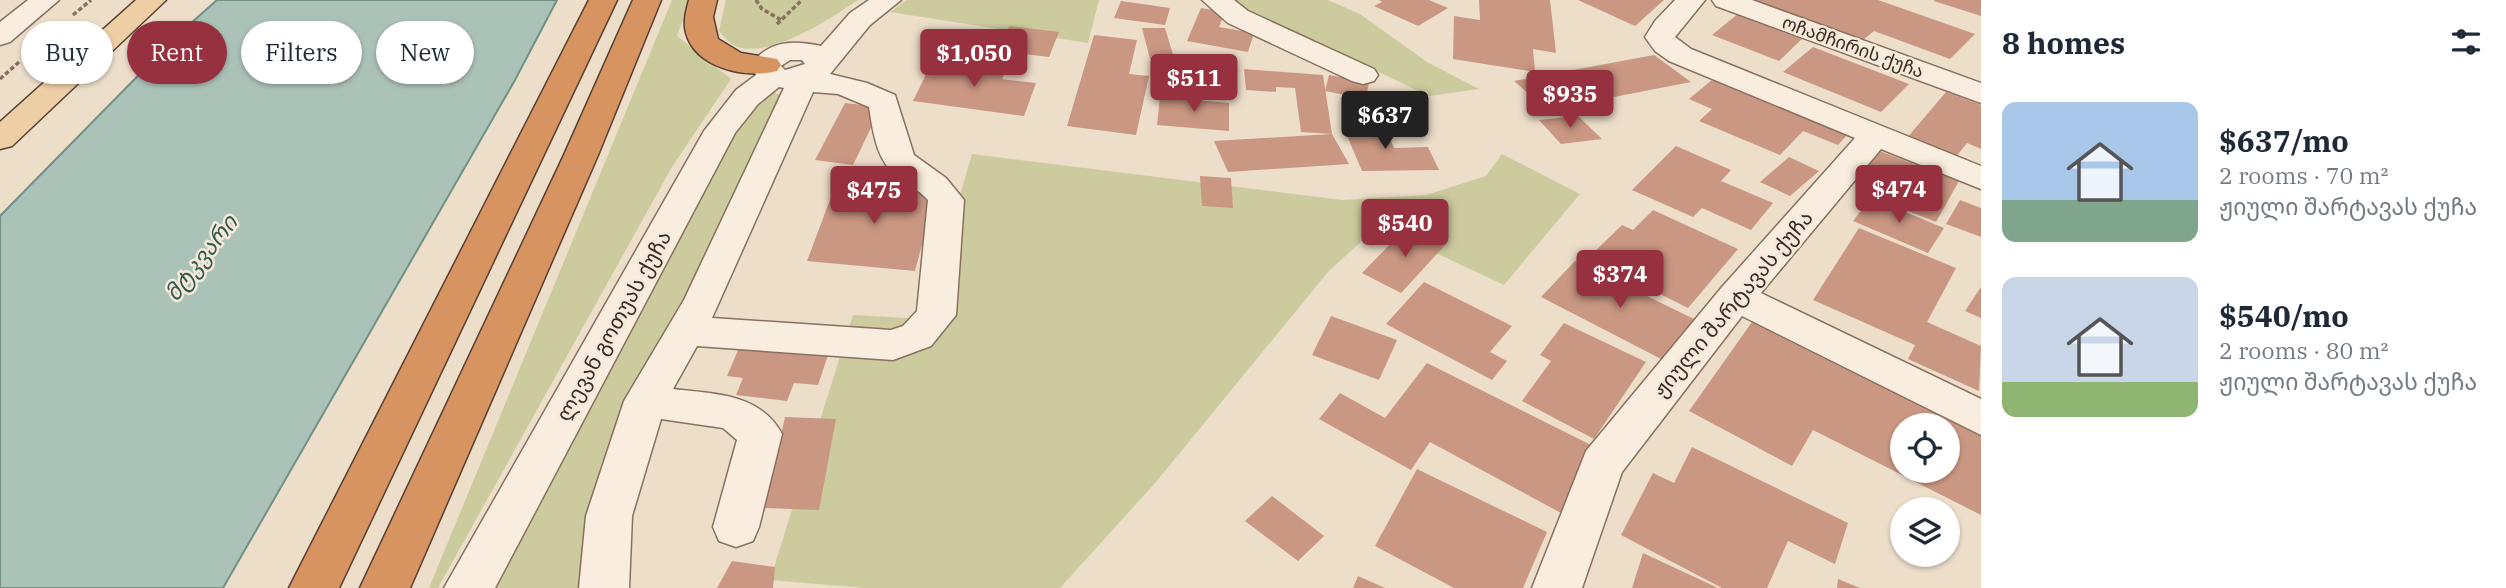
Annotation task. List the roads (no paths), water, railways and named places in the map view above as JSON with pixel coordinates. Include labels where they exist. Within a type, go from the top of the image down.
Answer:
[{"type":"highway","points":[[314,588],[603,0]]},
{"type":"highway","points":[[385,588],[581,155],[647,0]]},
{"type":"highway","points":[[703,0],[698,25],[701,38],[708,48],[740,65],[794,69]]},
{"type":"main road","points":[[0,139],[152,0]]},
{"type":"street","points":[[0,36],[45,0]]},
{"type":"street","name":"ლევან გოთუას ქუჩა","points":[[469,588],[720,131],[747,97],[794,69],[887,0]]},
{"type":"street","points":[[1216,0],[1238,17],[1363,75]]},
{"type":"street","points":[[1691,0],[1665,27],[1660,37],[1665,45],[1680,55],[1981,178]]},
{"type":"street","name":"ოჩამჩირის ქუჩა","points":[[1726,0],[1981,94]]},
{"type":"street","points":[[604,588],[609,516],[645,401],[685,331],[703,300],[793,97],[794,69],[867,93],[884,102],[895,150],[902,163],[936,184],[946,201],[936,315],[917,336],[893,345],[685,331]]},
{"type":"street","name":"ჟიული შარტავას ქუჩა","points":[[1557,588],[1602,464],[1736,297],[1875,135]]},
{"type":"street","points":[[1736,297],[1981,418]]},
{"type":"street","points":[[645,401],[734,413],[760,433],[736,527]]},
{"type":"water","name":"მტკვარი","points":[[217,0],[557,0],[515,80],[223,588],[0,588],[0,216],[130,84],[227,84],[227,21],[193,21]]}]
